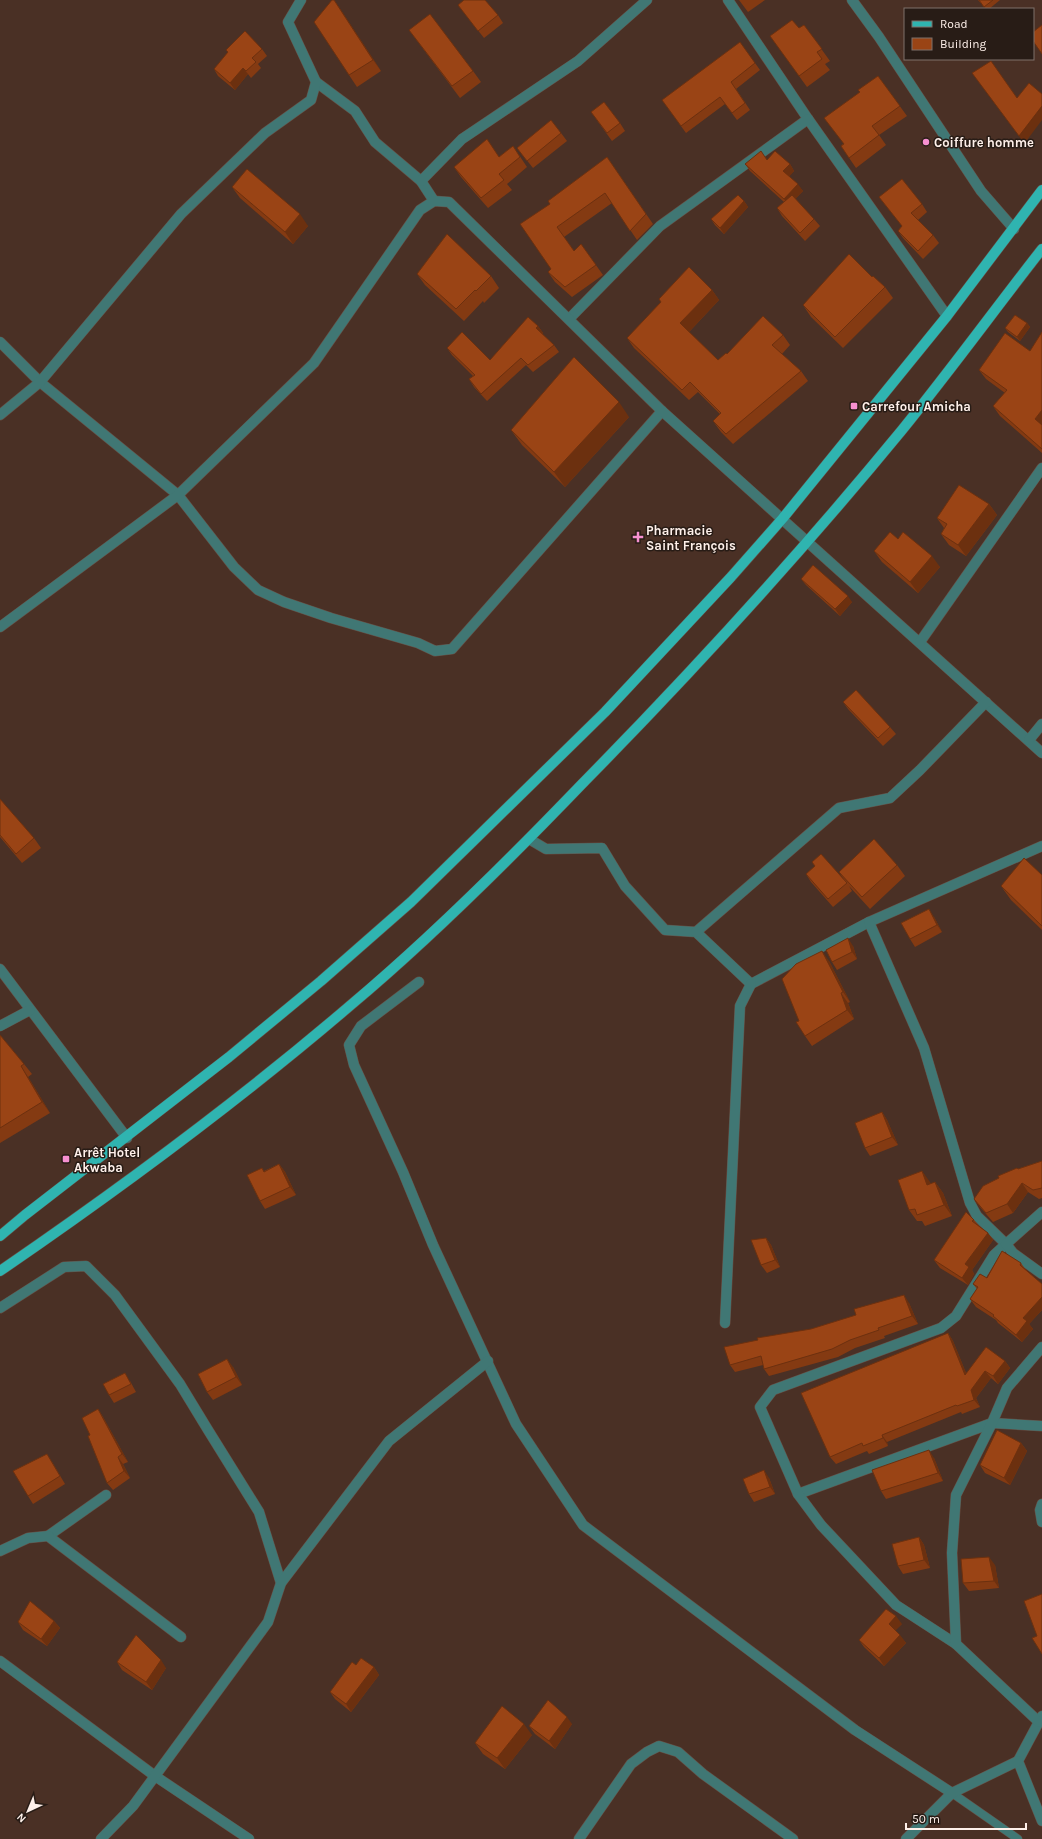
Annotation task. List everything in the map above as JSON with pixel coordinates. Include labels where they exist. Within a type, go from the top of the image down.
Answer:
[{"type":"main road","points":[[0,1236],[229,1057],[321,981],[411,902],[605,712],[726,583],[783,518],[947,316],[1042,190]]},
{"type":"main road","points":[[0,1271],[94,1206],[244,1092],[353,1004],[466,902],[530,839],[741,618],[903,429],[1042,249]]},
{"type":"street","points":[[301,0],[288,22],[316,82],[355,111],[375,142],[421,181],[434,201]]},
{"type":"street","points":[[421,181],[462,139],[578,61],[647,0]]},
{"type":"street","points":[[728,0],[808,119],[947,316]]},
{"type":"street","points":[[852,0],[879,37],[981,191],[1014,229]]},
{"type":"street","points":[[0,414],[40,382],[181,214],[265,133],[311,100],[316,82]]},
{"type":"street","points":[[569,319],[660,226],[808,119]]},
{"type":"street","points":[[0,627],[178,495],[314,363],[420,210],[434,201],[450,202],[662,411],[808,540],[1042,753]]},
{"type":"street","points":[[0,342],[40,382],[178,495],[234,567],[258,590],[284,602],[331,618],[418,643],[435,651],[452,649],[662,411]]},
{"type":"street","points":[[920,642],[1042,468]]},
{"type":"street","points":[[696,932],[839,808],[890,798],[920,770],[986,702]]},
{"type":"street","points":[[1029,740],[1042,724]]},
{"type":"street","points":[[530,839],[546,849],[602,848],[626,886],[665,930],[696,932],[751,984]]},
{"type":"street","points":[[725,1322],[740,1006],[751,984],[869,922],[1042,846]]},
{"type":"street","points":[[869,922],[924,1048],[970,1203],[977,1216],[1006,1244],[1013,1253],[1042,1274]]},
{"type":"street","points":[[0,969],[127,1138]]},
{"type":"street","points":[[419,982],[360,1026],[349,1045],[354,1065],[403,1172],[433,1245],[488,1360],[516,1424],[583,1525],[855,1730],[952,1793]]},
{"type":"street","points":[[0,1026],[30,1010]]},
{"type":"street","points":[[906,1839],[952,1793],[1018,1761],[1040,1719],[956,1644],[896,1605],[821,1525],[798,1494],[760,1407],[773,1390],[941,1328],[956,1316],[994,1255],[1042,1212]]},
{"type":"street","points":[[0,1308],[64,1267],[86,1266],[115,1295],[180,1384],[259,1512],[281,1583]]},
{"type":"street","points":[[956,1644],[952,1553],[956,1496],[992,1424],[1007,1388],[1042,1347]]},
{"type":"street","points":[[100,1839],[133,1806],[268,1622],[281,1583],[389,1441],[488,1360]]},
{"type":"street","points":[[798,1494],[992,1424],[1042,1426]]},
{"type":"street","points":[[0,1551],[28,1538],[48,1536],[106,1495]]},
{"type":"street","points":[[1042,1504],[1040,1510],[1042,1522]]},
{"type":"street","points":[[48,1536],[181,1637]]},
{"type":"street","points":[[0,1661],[155,1776],[249,1839]]},
{"type":"street","points":[[579,1839],[631,1764],[647,1752],[659,1746],[678,1752],[703,1774],[793,1839]]},
{"type":"street","points":[[1018,1761],[1042,1821]]},
{"type":"lane","points":[[952,1793],[1018,1839]]},
{"type":"building","points":[[332,0],[334,0],[373,60],[349,75],[314,22]]},
{"type":"building","points":[[464,0],[485,0],[498,15],[478,31],[458,5]]},
{"type":"building","points":[[979,0],[993,0],[984,7]]},
{"type":"building","points":[[430,14],[473,71],[452,86],[409,30]]},
{"type":"building","points":[[792,20],[799,28],[804,25],[822,49],[817,52],[822,59],[799,76],[770,36]]},
{"type":"building","points":[[1042,25],[1042,54],[1034,42],[1034,31]]},
{"type":"building","points":[[245,31],[262,49],[252,58],[256,62],[246,71],[243,68],[230,83],[214,69],[228,52],[226,50]]},
{"type":"building","points":[[740,42],[755,63],[731,82],[745,103],[732,113],[720,97],[681,126],[662,100]]},
{"type":"building","points":[[991,61],[1017,98],[1029,83],[1042,94],[1042,106],[1019,136],[972,73]]},
{"type":"building","points":[[878,76],[900,106],[872,126],[879,135],[849,158],[841,146],[844,144],[824,118],[860,92],[858,90]]},
{"type":"building","points":[[604,102],[620,123],[607,133],[591,112]]},
{"type":"building","points":[[551,120],[561,133],[527,161],[517,148]]},
{"type":"building","points":[[487,139],[499,157],[513,146],[520,157],[499,174],[504,180],[481,198],[454,167]]},
{"type":"building","points":[[761,151],[767,160],[775,151],[790,164],[783,171],[798,184],[784,199],[745,164]]},
{"type":"building","points":[[607,157],[646,214],[630,231],[605,193],[557,227],[574,251],[581,244],[596,265],[565,287],[548,272],[551,269],[520,224],[550,204],[548,201]]},
{"type":"building","points":[[247,169],[300,214],[285,232],[232,187]]},
{"type":"building","points":[[902,179],[922,204],[911,213],[933,235],[918,251],[898,231],[902,226],[879,197]]},
{"type":"building","points":[[738,195],[744,201],[720,228],[711,219]]},
{"type":"building","points":[[792,195],[814,219],[800,233],[777,208]]},
{"type":"building","points":[[447,234],[491,276],[456,309],[417,274]]},
{"type":"building","points":[[849,254],[872,277],[873,276],[885,287],[835,337],[803,305]]},
{"type":"building","points":[[689,267],[712,290],[680,323],[718,360],[726,353],[727,354],[763,316],[783,335],[772,345],[801,371],[726,434],[713,421],[721,413],[690,382],[682,390],[627,338],[661,302],[659,299]]},
{"type":"building","points":[[1015,315],[1027,323],[1017,337],[1005,328]]},
{"type":"building","points":[[528,317],[538,326],[536,328],[554,345],[528,365],[521,358],[481,394],[469,379],[475,375],[447,348],[462,332],[490,360]]},
{"type":"building","points":[[1042,332],[1042,410],[1035,419],[1042,425],[1042,449],[993,406],[1007,390],[979,370],[1005,333],[1030,351]]},
{"type":"building","points":[[574,357],[619,402],[554,472],[511,430]]},
{"type":"building","points":[[959,485],[989,504],[958,545],[941,534],[947,524],[937,518]]},
{"type":"building","points":[[890,532],[898,539],[903,532],[932,556],[910,582],[874,551]]},
{"type":"building","points":[[813,565],[848,596],[835,609],[801,579]]},
{"type":"building","points":[[856,690],[890,727],[878,738],[843,702]]},
{"type":"building","points":[[0,799],[34,838],[16,854],[0,835]]},
{"type":"building","points":[[874,839],[897,865],[862,897],[839,872]]},
{"type":"building","points":[[821,854],[847,883],[828,899],[806,874],[815,866],[812,862]]},
{"type":"building","points":[[1024,858],[1042,875],[1042,926],[1001,886]]},
{"type":"building","points":[[929,909],[937,925],[910,939],[901,923]]},
{"type":"building","points":[[848,938],[852,952],[832,962],[826,950]]},
{"type":"building","points":[[822,951],[843,992],[841,993],[847,1010],[805,1036],[796,1022],[799,1021],[782,979],[796,964]]},
{"type":"building","points":[[0,1035],[24,1064],[21,1066],[42,1102],[0,1128]]},
{"type":"building","points":[[882,1112],[892,1137],[865,1148],[855,1123]]},
{"type":"building","points":[[1042,1161],[1042,1188],[1033,1190],[1022,1183],[1007,1204],[986,1213],[974,1199],[983,1186],[999,1178],[998,1176],[1017,1168],[1018,1169]]},
{"type":"building","points":[[279,1164],[290,1187],[260,1201],[247,1175],[262,1168],[264,1172]]},
{"type":"building","points":[[922,1171],[927,1185],[935,1182],[944,1205],[917,1215],[915,1209],[909,1210],[898,1180]]},
{"type":"building","points":[[966,1212],[974,1220],[972,1221],[988,1233],[965,1264],[969,1267],[962,1278],[934,1260]]},
{"type":"building","points":[[766,1238],[775,1260],[761,1265],[751,1240]]},
{"type":"building","points":[[1002,1251],[1021,1263],[1020,1265],[1042,1284],[1042,1297],[1023,1318],[1027,1321],[1016,1335],[993,1316],[994,1315],[970,1299],[978,1287],[973,1284],[980,1274],[987,1278]]},
{"type":"building","points":[[904,1295],[912,1316],[878,1328],[879,1330],[850,1340],[832,1349],[764,1369],[761,1356],[730,1365],[724,1347],[758,1340],[757,1338],[811,1329],[856,1315],[854,1309]]},
{"type":"building","points":[[948,1333],[965,1375],[986,1347],[1005,1361],[993,1376],[985,1371],[971,1390],[974,1400],[957,1406],[956,1405],[882,1435],[883,1438],[863,1446],[862,1443],[830,1457],[801,1393]]},
{"type":"building","points":[[227,1359],[236,1377],[207,1392],[198,1374]]},
{"type":"building","points":[[125,1373],[131,1384],[109,1395],[103,1384]]},
{"type":"building","points":[[98,1409],[122,1454],[118,1457],[124,1471],[107,1483],[88,1436],[90,1435],[82,1418]]},
{"type":"building","points":[[997,1430],[1021,1443],[1004,1478],[980,1465]]},
{"type":"building","points":[[929,1450],[938,1473],[881,1491],[872,1470]]},
{"type":"building","points":[[47,1454],[60,1476],[28,1496],[13,1471]]},
{"type":"building","points":[[764,1470],[770,1487],[749,1494],[743,1479]]},
{"type":"building","points":[[919,1537],[924,1560],[898,1566],[892,1544]]},
{"type":"building","points":[[989,1557],[994,1581],[963,1583],[961,1559]]},
{"type":"building","points":[[1042,1594],[1042,1654],[1032,1638],[1037,1636],[1024,1601]]},
{"type":"building","points":[[30,1601],[54,1621],[41,1639],[18,1622]]},
{"type":"building","points":[[886,1609],[896,1616],[889,1624],[900,1635],[879,1658],[859,1640]]},
{"type":"building","points":[[136,1635],[161,1660],[146,1682],[117,1662]]},
{"type":"building","points":[[361,1658],[374,1667],[346,1704],[330,1692],[352,1662],[356,1665]]},
{"type":"building","points":[[548,1700],[567,1717],[549,1741],[529,1726]]},
{"type":"building","points":[[502,1706],[524,1724],[497,1758],[475,1743]]},
{"type":"place","name":"Coiffure homme","points":[[926,142]]},
{"type":"place","name":"Carrefour Amicha","points":[[854,406]]},
{"type":"place","name":"Pharmacie Saint François","points":[[638,537]]},
{"type":"place","name":"Arrêt Hotel Akwaba","points":[[66,1159]]}]
